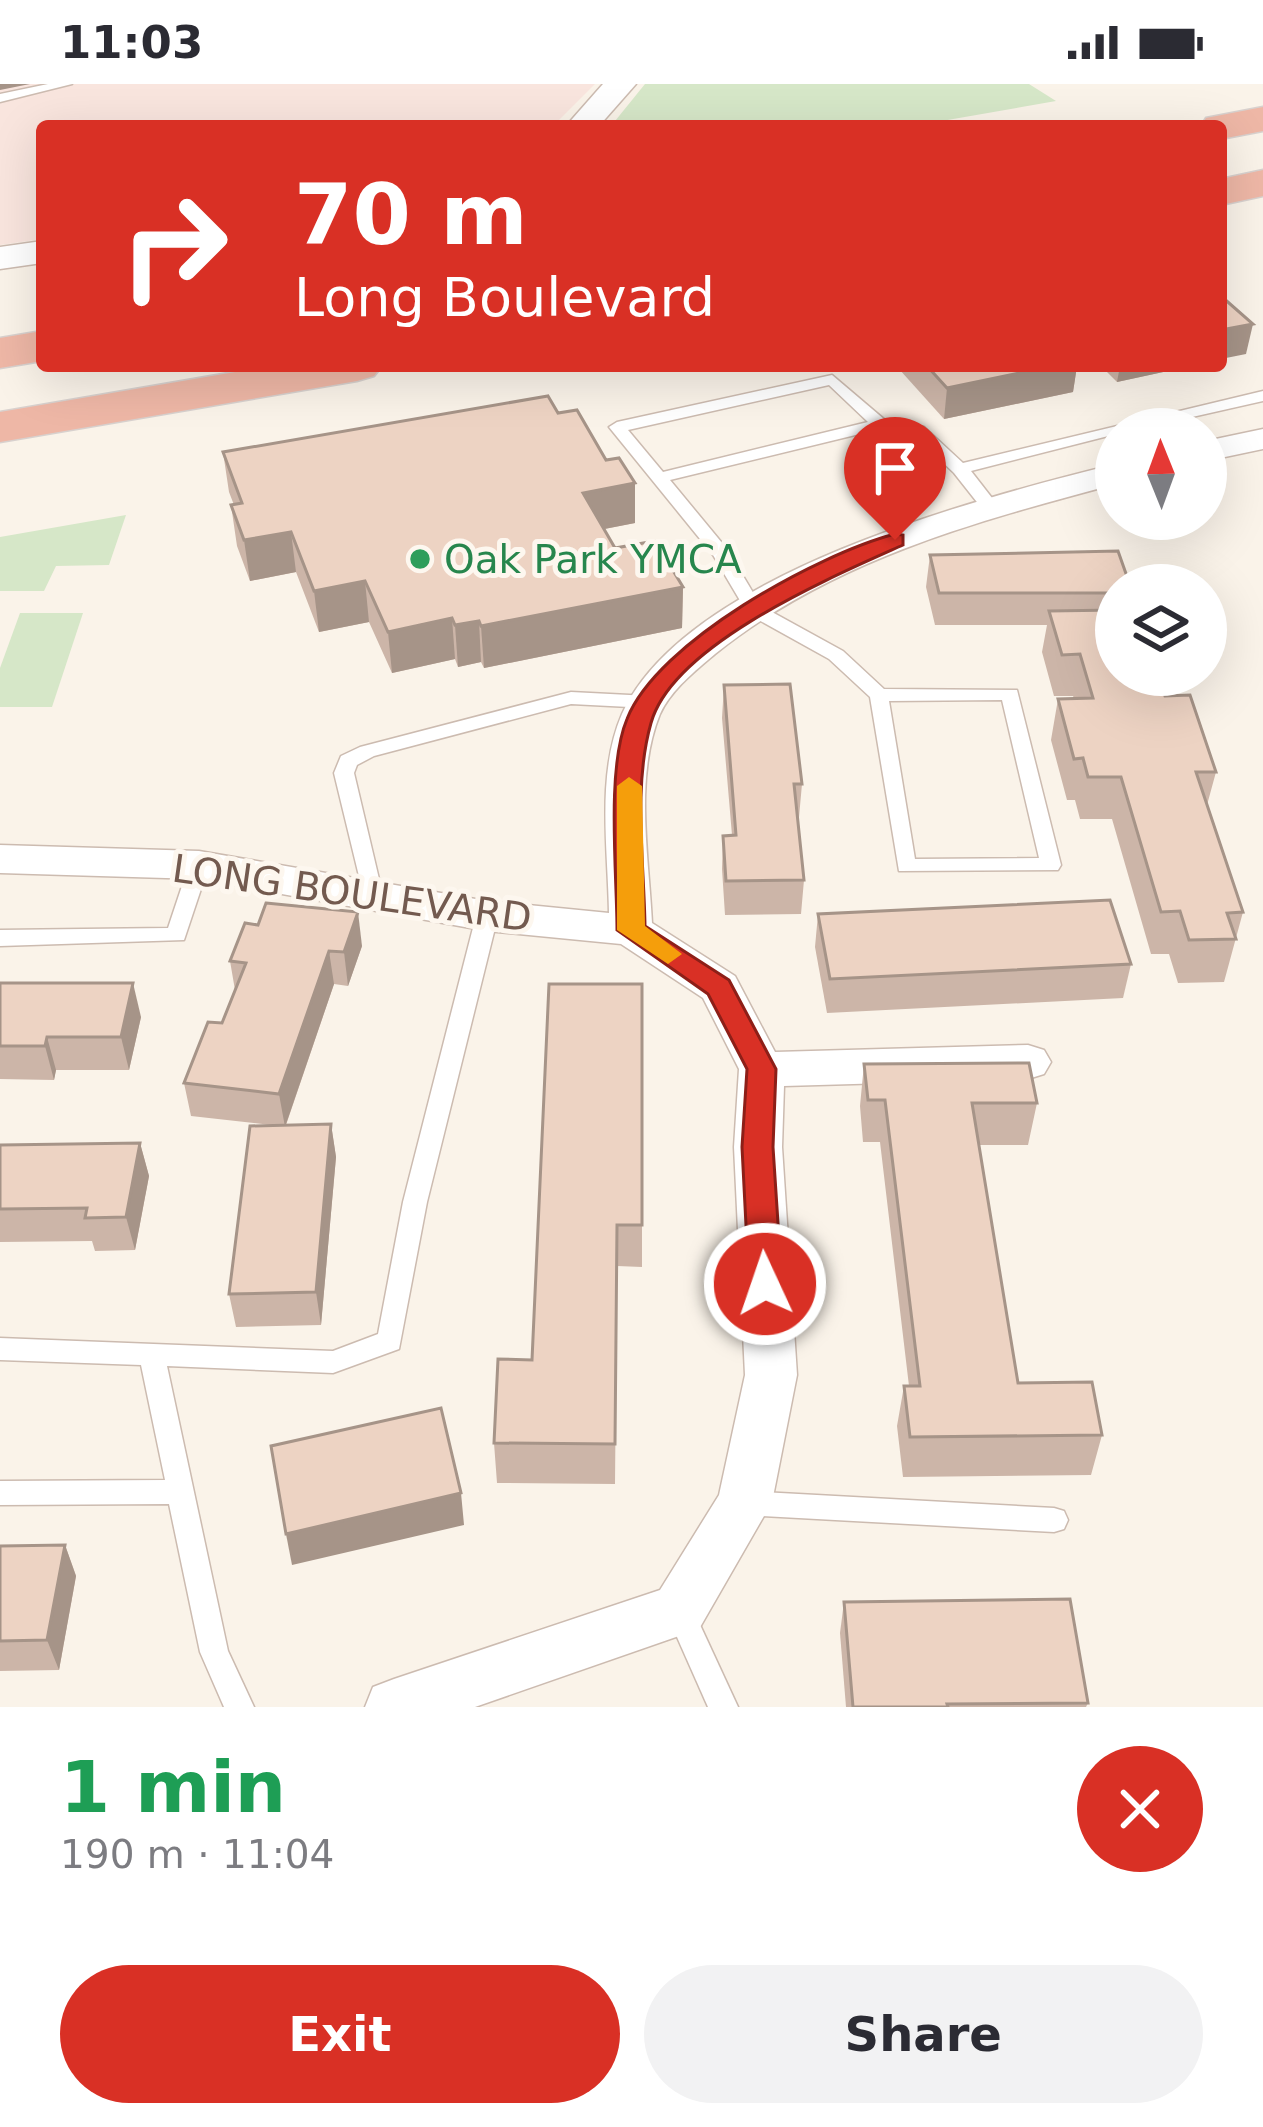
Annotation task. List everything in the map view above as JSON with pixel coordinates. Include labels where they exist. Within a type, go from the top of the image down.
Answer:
[{"type":"highway","points":[[1227,126],[1263,119]]},
{"type":"highway","points":[[1227,191],[1263,183]]},
{"type":"highway","points":[[0,352],[36,347]]},
{"type":"highway","points":[[0,427],[322,372]]},
{"type":"street","points":[[587,120],[620,84]]},
{"type":"street","points":[[0,258],[36,253]]},
{"type":"street","points":[[1227,448],[1262,441]]},
{"type":"street","points":[[631,930],[629,782],[639,719],[662,681],[709,640],[786,590],[895,540],[990,507],[1095,480]]},
{"type":"street","name":"LONG BOULEVARD","points":[[0,859],[199,865],[487,916],[631,930],[718,987],[761,1069],[758,1147],[770,1375],[745,1502],[680,1610]]},
{"type":"street","points":[[761,1069],[1028,1062]]},
{"type":"street","points":[[394,1707],[680,1610]]},
{"type":"lane","points":[[0,98],[66,84]]},
{"type":"lane","points":[[879,695],[1010,694],[1051,865],[906,866],[879,695],[836,655],[754,610],[721,553],[616,427],[832,380],[880,424]]},
{"type":"lane","points":[[1210,408],[1263,396]]},
{"type":"lane","points":[[659,478],[880,424],[918,430],[960,469],[990,507]]},
{"type":"lane","points":[[960,469],[1095,435]]},
{"type":"lane","points":[[372,896],[344,773],[348,760],[367,751],[572,698],[649,702]]},
{"type":"lane","points":[[0,938],[176,935],[199,865]]},
{"type":"lane","points":[[0,1349],[332,1362],[390,1341],[415,1202],[487,916]]},
{"type":"lane","points":[[152,1356],[214,1652],[239,1707]]},
{"type":"lane","points":[[0,1493],[180,1492]]},
{"type":"lane","points":[[745,1502],[1054,1520]]},
{"type":"lane","points":[[680,1610],[723,1707]]},
{"type":"shaded area","points":[[0,84],[595,84],[559,120],[36,120],[36,240],[0,245]]},
{"type":"green space","points":[[645,84],[1029,84],[1056,101],[947,120],[616,120]]},
{"type":"green space","points":[[126,515],[109,565],[56,566],[44,591],[0,591],[0,537]]},
{"type":"green space","points":[[20,613],[83,613],[52,707],[0,707],[0,668]]},
{"type":"building","points":[[1227,301],[1253,324],[1227,329]]},
{"type":"building","points":[[932,372],[1024,372],[947,388]]},
{"type":"building","name":"Oak Park YMCA","points":[[548,396],[558,413],[577,410],[606,460],[619,458],[635,483],[583,493],[615,548],[655,541],[683,587],[481,626],[479,621],[455,625],[452,618],[388,632],[365,581],[314,591],[291,532],[244,540],[231,505],[242,503],[223,452]]},
{"type":"building","points":[[1118,551],[1123,564],[1095,564],[1095,593],[939,593],[930,555]]},
{"type":"building","points":[[1095,610],[1095,696],[1190,696],[1216,772],[1196,772],[1243,912],[1227,913],[1236,939],[1189,940],[1180,911],[1161,912],[1121,777],[1088,777],[1083,758],[1074,759],[1058,699],[1093,698],[1080,654],[1062,655],[1049,611]]},
{"type":"building","points":[[790,684],[802,784],[794,784],[804,880],[726,881],[723,836],[736,835],[724,685]]},
{"type":"building","points":[[1110,900],[1131,964],[830,979],[818,914]]},
{"type":"building","points":[[266,903],[358,912],[344,952],[329,951],[279,1094],[184,1083],[208,1022],[222,1023],[246,963],[230,961],[245,923],[258,925]]},
{"type":"building","points":[[0,983],[133,983],[121,1037],[47,1037],[45,1046],[0,1046]]},
{"type":"building","points":[[549,984],[642,984],[642,1225],[617,1225],[615,1444],[494,1443],[498,1359],[532,1360]]},
{"type":"building","points":[[1029,1063],[1037,1103],[972,1103],[1018,1383],[1092,1382],[1102,1435],[910,1437],[904,1386],[920,1386],[885,1100],[868,1100],[864,1064]]},
{"type":"building","points":[[331,1124],[316,1292],[229,1294],[250,1126]]},
{"type":"building","points":[[140,1143],[126,1217],[85,1218],[87,1208],[0,1209],[0,1145]]},
{"type":"building","points":[[441,1408],[461,1493],[286,1534],[271,1446]]},
{"type":"building","points":[[65,1545],[47,1640],[0,1641],[0,1546]]},
{"type":"building","points":[[1070,1599],[1088,1703],[853,1707],[844,1602]]},
{"type":"slow traffic","points":[[629,786],[631,930],[668,954]]},
{"type":"place","name":"Oak Park YMCA","points":[[420,559]]},
{"type":"route","points":[[765,1284],[758,1147],[761,1069],[718,987],[631,930],[629,782],[639,719],[662,681],[709,640],[786,590],[895,540]]}]
